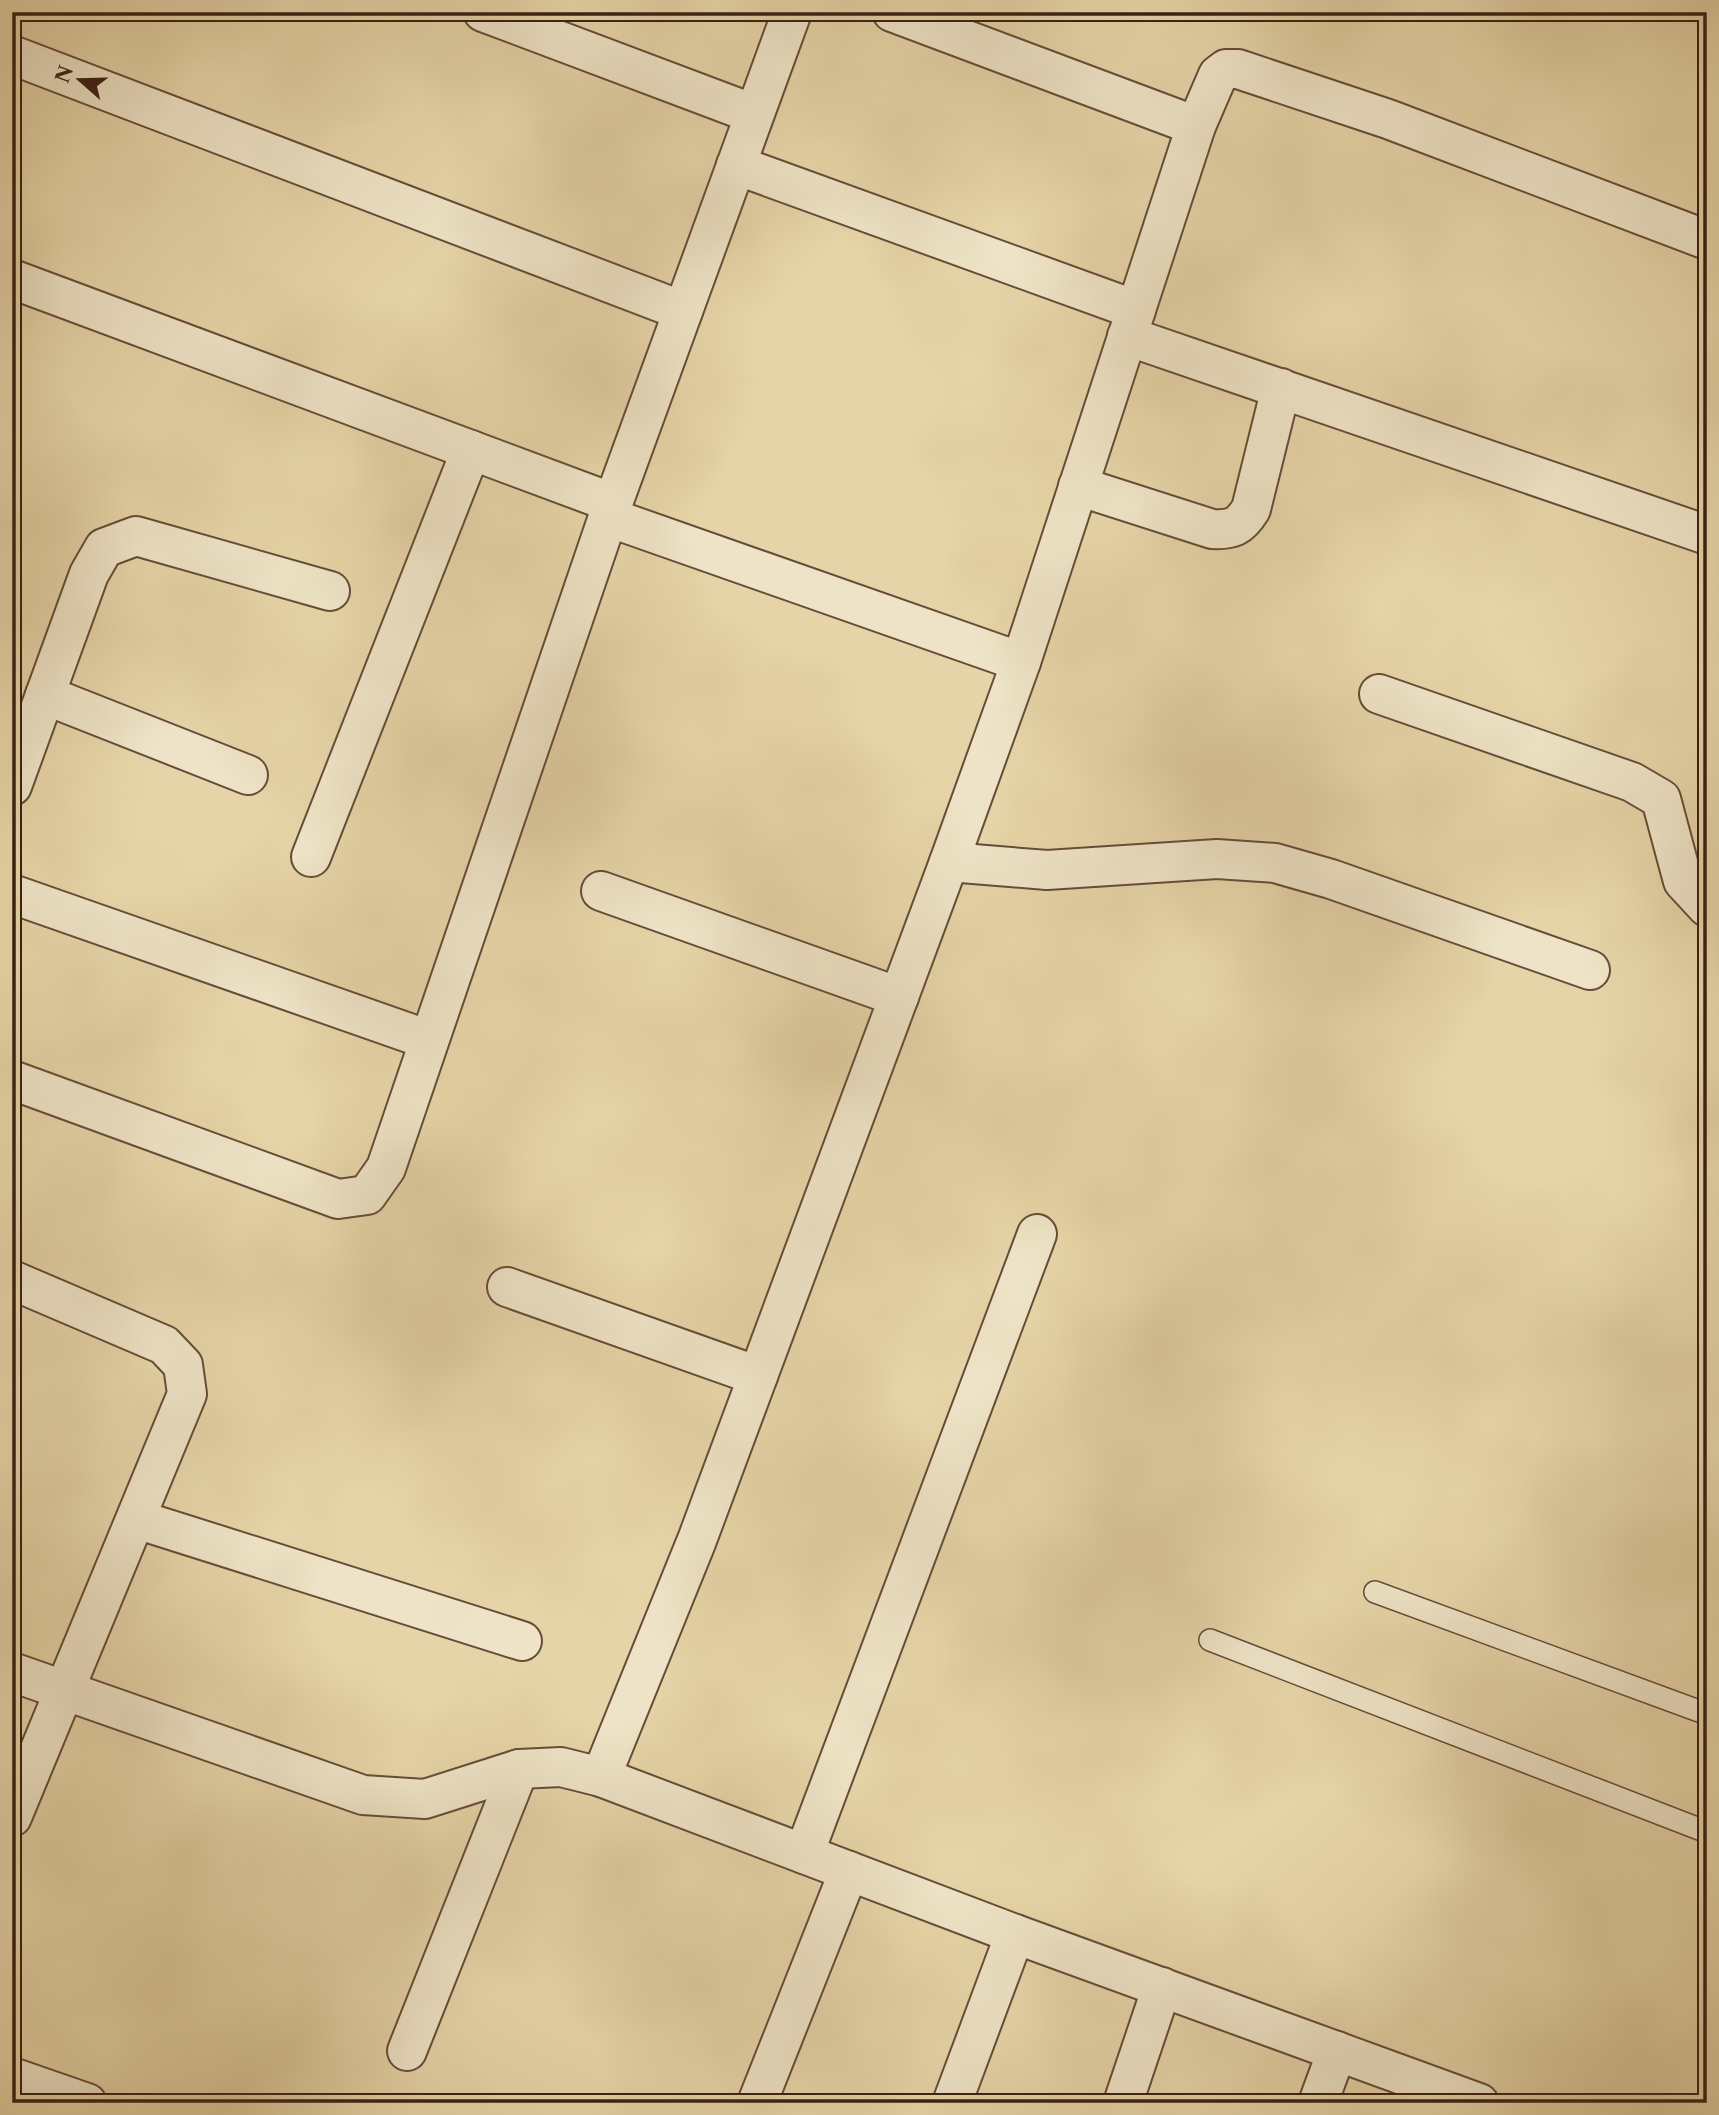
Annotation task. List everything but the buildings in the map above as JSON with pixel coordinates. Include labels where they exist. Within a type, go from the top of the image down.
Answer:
[{"type":"street","points":[[483,12],[754,114]]},
{"type":"street","points":[[12,1080],[338,1199],[367,1195],[386,1168],[611,510],[792,12]]},
{"type":"street","points":[[892,12],[1196,126]]},
{"type":"street","points":[[12,55],[683,311]]},
{"type":"street","points":[[601,1777],[697,1540],[949,862],[1021,662],[1196,126],[1218,75],[1226,68],[1238,69],[1388,119],[1707,240]]},
{"type":"street","points":[[736,165],[1131,323],[1280,388],[1707,535]]},
{"type":"street","points":[[12,279],[471,450],[611,510],[1021,662]]},
{"type":"street","points":[[1078,486],[1212,529],[1230,530],[1243,523],[1251,509],[1280,388]]},
{"type":"street","points":[[312,857],[471,450]]},
{"type":"street","points":[[12,786],[89,574],[104,548],[136,536],[330,592]]},
{"type":"street","points":[[1379,694],[1633,782],[1661,799],[1683,881],[1707,907]]},
{"type":"street","points":[[45,695],[248,775]]},
{"type":"street","points":[[949,862],[1047,870],[1217,859],[1275,863],[1331,879],[1590,971]]},
{"type":"street","points":[[601,891],[899,997]]},
{"type":"street","points":[[12,894],[429,1040]]},
{"type":"street","points":[[804,1854],[1037,1234]]},
{"type":"street","points":[[12,1280],[164,1345],[183,1365],[187,1394],[12,1817]]},
{"type":"street","points":[[507,1287],[758,1376]]},
{"type":"street","points":[[136,1519],[522,1641]]},
{"type":"street","points":[[12,1672],[363,1795],[425,1799],[519,1769],[561,1767],[601,1777],[1015,1934],[1479,2103]]},
{"type":"street","points":[[407,2051],[519,1769]]},
{"type":"street","points":[[757,2103],[849,1871]]},
{"type":"street","points":[[952,2103],[1015,1934]]},
{"type":"street","points":[[1123,2103],[1162,1987]]},
{"type":"street","points":[[1318,2103],[1337,2051]]},
{"type":"street","points":[[25,2088],[87,2103]]},
{"type":"lane","points":[[1375,1592],[1707,1714]]},
{"type":"lane","points":[[1210,1640],[1707,1832]]}]
